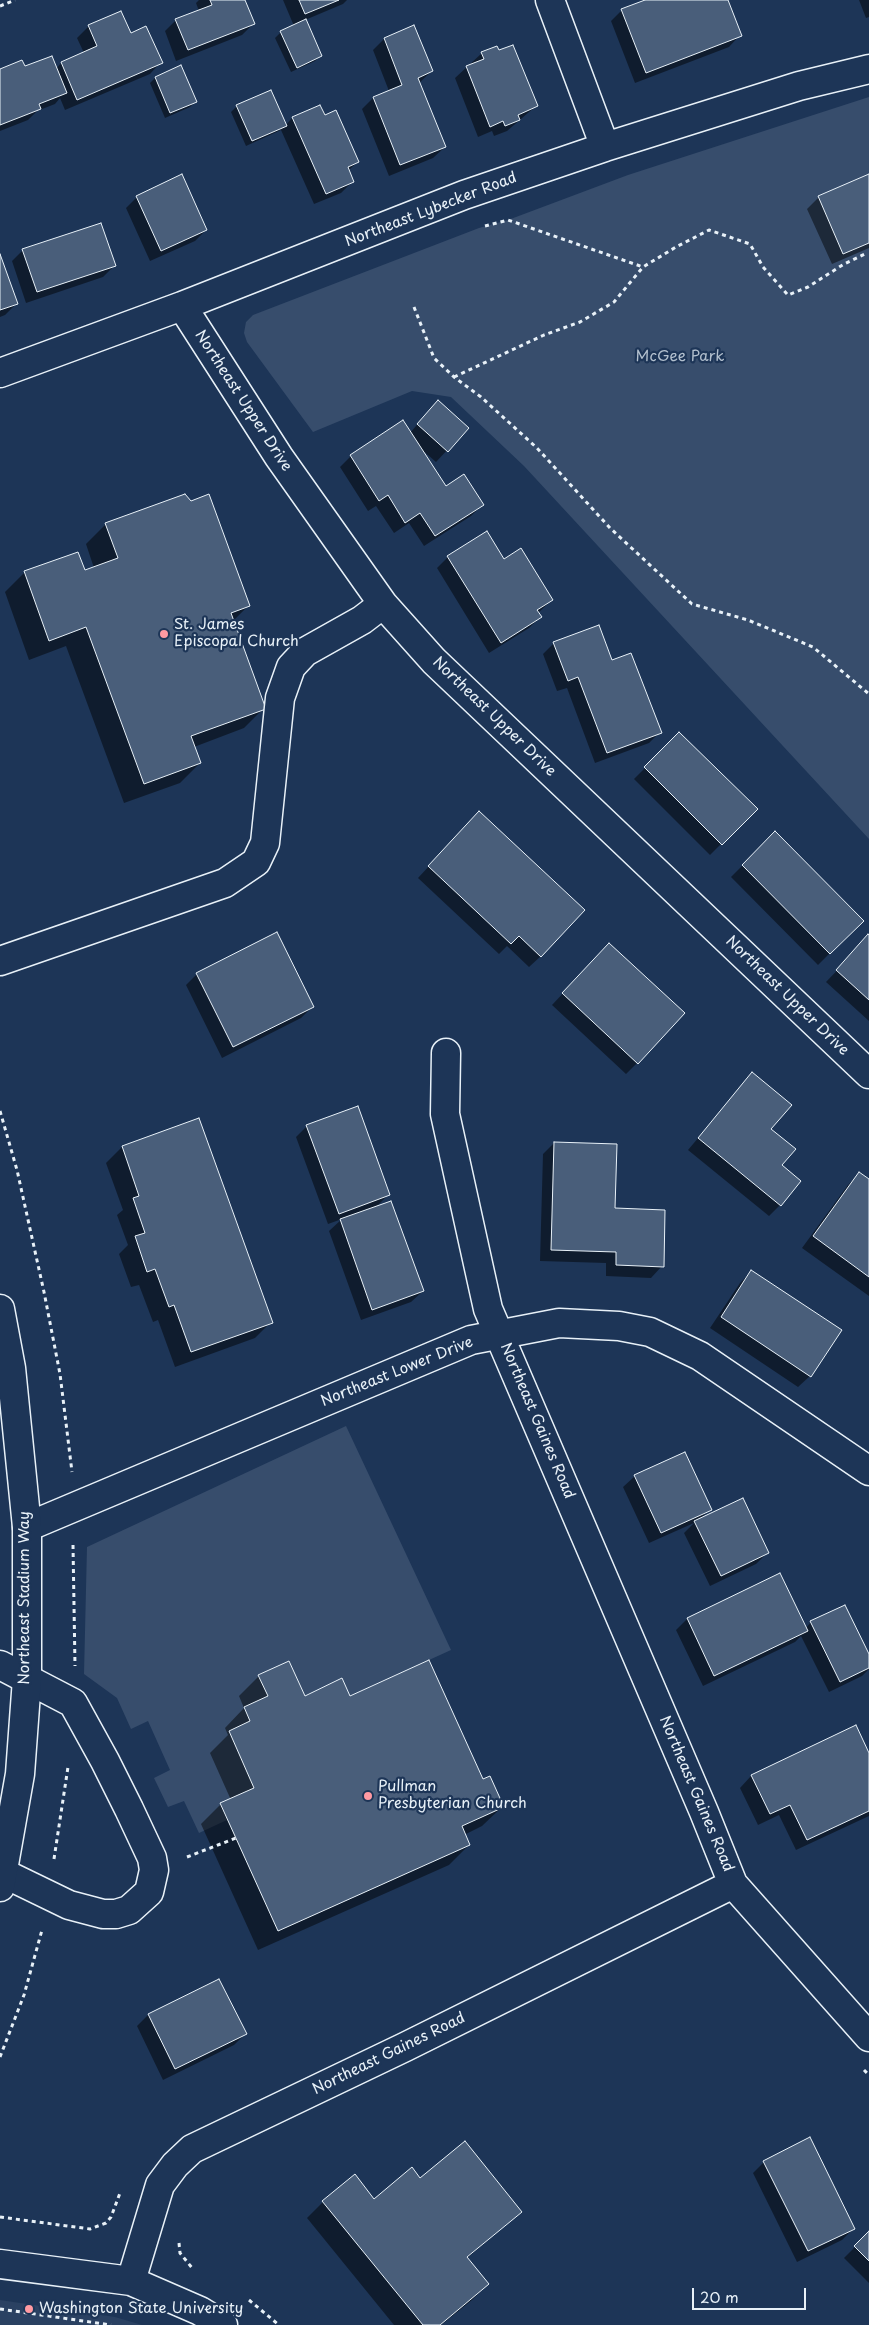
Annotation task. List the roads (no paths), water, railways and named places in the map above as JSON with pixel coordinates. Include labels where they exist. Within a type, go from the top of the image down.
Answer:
[{"type":"street","points":[[550,0],[605,147]]},
{"type":"street","name":"Northeast Lybecker Road","points":[[0,373],[182,306],[464,196],[605,147],[799,86],[869,69]]},
{"type":"street","name":"Northeast Upper Drive","points":[[182,306],[279,457],[383,604],[434,661],[869,1074]]},
{"type":"street","points":[[0,961],[225,883],[256,862],[265,843],[280,698],[291,667],[305,652],[362,620],[383,604]]},
{"type":"street","name":"Northeast Gaines Road","points":[[131,2282],[160,2184],[175,2165],[192,2149],[405,2047],[733,1884],[704,1812],[488,1309],[445,1114],[446,1053]]},
{"type":"street","name":"Northeast Stadium Way","points":[[0,1308],[11,1368],[27,1527],[27,1679],[20,1774],[2,1880]]},
{"type":"street","name":"Northeast Lower Drive","points":[[27,1527],[471,1340],[560,1322],[619,1326],[650,1332],[700,1356],[869,1471]]},
{"type":"street","points":[[0,1665],[73,1703],[106,1761],[148,1847],[152,1858],[154,1875],[149,1892],[140,1902],[129,1910],[116,1914],[85,1910],[49,1895],[2,1880]]},
{"type":"street","points":[[733,1884],[869,2037]]},
{"type":"street","points":[[0,2264],[131,2282],[200,2311],[223,2325]]},
{"type":"place","name":"St. James Episcopal Church","points":[[164,634]]},
{"type":"place","name":"Pullman Presbyterian Church","points":[[368,1796]]},
{"type":"place","name":"Washington State University","points":[[29,2309]]},
{"type":"park label","name":"McGee Park","points":[[680,357]]}]
